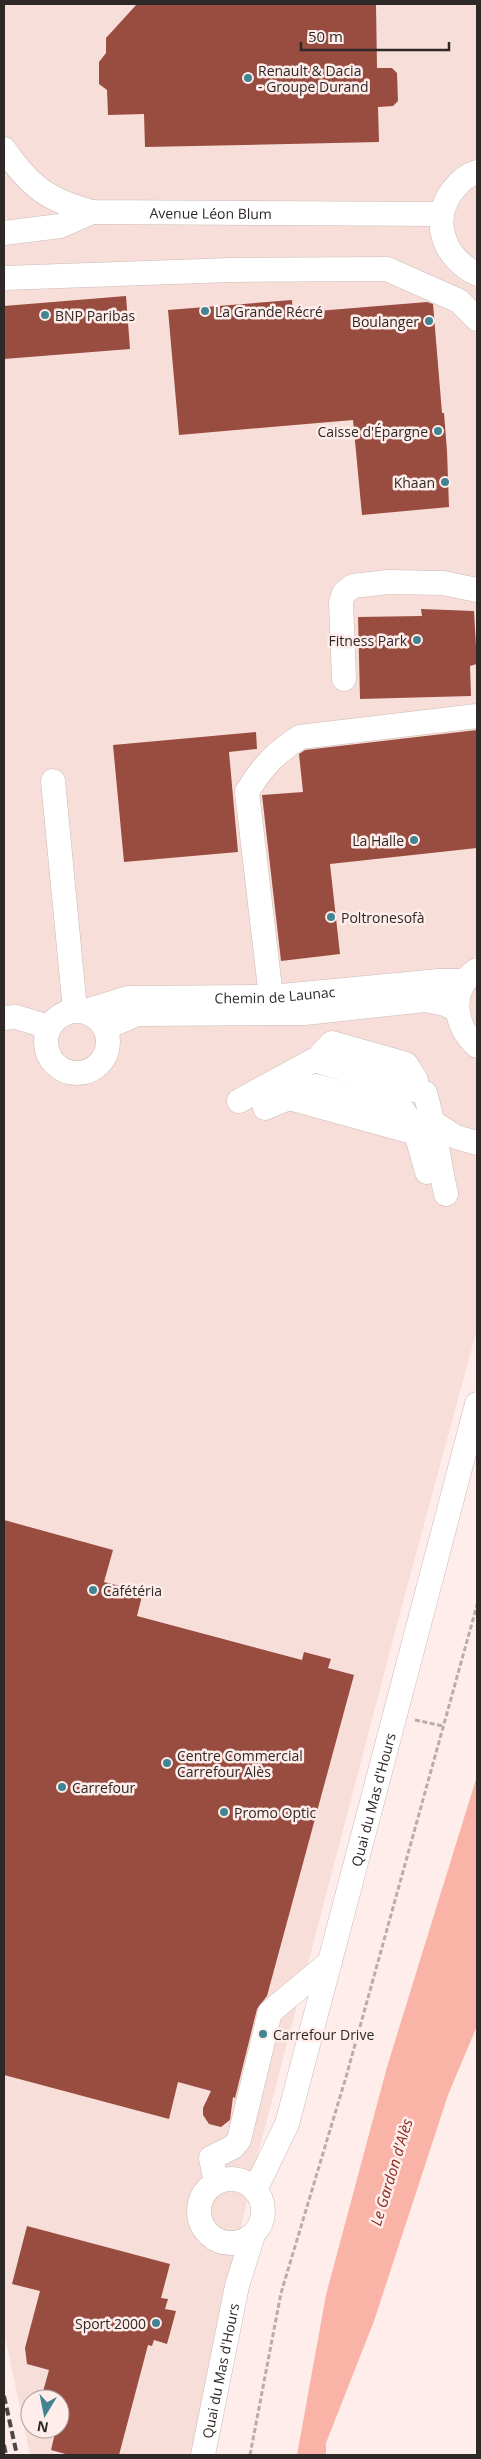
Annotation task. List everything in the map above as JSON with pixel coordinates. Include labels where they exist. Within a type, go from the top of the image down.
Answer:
[{"type":"street","name":"Avenue Léon Blum","points":[[4,149],[16,168],[40,191],[64,204],[92,212],[442,214]]},
{"type":"street","points":[[477,172],[458,183],[448,197],[442,214],[442,229],[446,244],[453,257],[466,269],[477,274]]},
{"type":"street","points":[[4,232],[60,226],[92,212]]},
{"type":"street","points":[[4,278],[231,270],[387,269],[459,301],[477,320]]},
{"type":"street","points":[[344,679],[340,602],[344,593],[353,586],[388,582],[443,583],[477,590]]},
{"type":"street","points":[[271,997],[247,792],[254,781],[279,750],[300,737],[477,716]]},
{"type":"street","points":[[53,781],[81,1011]]},
{"type":"street","points":[[471,976],[458,995],[457,1010],[460,1024],[467,1036],[477,1046]]},
{"type":"street","name":"Chemin de Launac","points":[[81,1011],[128,998],[271,997],[439,981],[471,976]]},
{"type":"street","name":"Chemin de Launac","points":[[105,1028],[137,1014],[305,1013],[425,1000],[444,1004],[457,1010]]},
{"type":"street","points":[[81,1011],[95,1016],[105,1028],[109,1039],[106,1055],[93,1069],[74,1073],[57,1065],[51,1058],[46,1038],[49,1027],[56,1019],[81,1011]]},
{"type":"street","points":[[4,1018],[16,1017],[49,1027]]},
{"type":"street","points":[[239,1101],[323,1052],[416,1079]]},
{"type":"street","points":[[323,1052],[416,1079]]},
{"type":"street","points":[[416,1079],[416,1122],[427,1172]]},
{"type":"street","points":[[265,1108],[302,1092],[416,1122],[477,1143]]},
{"type":"street","points":[[416,1122],[436,1148],[446,1194]]},
{"type":"street","name":"Quai du Mas d'Hours","points":[[255,2190],[287,2124],[477,1404]]},
{"type":"street","points":[[216,2182],[211,2158],[233,2147],[239,2140],[270,2012],[330,1962]]},
{"type":"street","points":[[226,2179],[237,2179],[247,2183],[255,2190],[262,2203],[263,2218],[253,2235],[235,2244],[216,2240],[202,2227],[198,2217],[198,2206],[207,2188],[216,2182],[226,2179]]},
{"type":"street","name":"Quai du Mas d'Hours","points":[[203,2455],[237,2286],[253,2235]]},
{"type":"street","name":"Quai du Mas d'Hours","points":[[216,2240],[237,2286]]},
{"type":"path","points":[[250,2455],[282,2293],[346,2077],[477,1605]]},
{"type":"path","points":[[395,1715],[443,1726]]},
{"type":"shaded area","points":[[4,4],[477,4],[477,1329],[401,1609],[258,2154],[213,2349],[193,2455],[30,2455],[27,2439],[70,2439],[70,2389],[20,2389],[20,2408],[4,2332]]},
{"type":"water","name":"Le Gardon d'Alès","points":[[477,1776],[477,2026],[448,2095],[374,2321],[326,2443],[326,2455],[297,2455],[326,2295],[387,2067]]},
{"type":"building","name":"Renault & Dacia - Groupe Durand","points":[[137,4],[376,4],[377,68],[392,68],[397,73],[398,101],[393,106],[378,107],[379,142],[145,147],[144,114],[108,115],[107,90],[99,84],[99,62],[106,53],[106,38]]},
{"type":"building","points":[[126,296],[130,349],[4,359],[4,306]]},
{"type":"building","points":[[292,300],[293,313],[427,302],[433,304],[447,451],[449,507],[362,515],[353,420],[179,435],[168,310]]},
{"type":"building","name":"Fitness Park","points":[[421,609],[474,611],[477,664],[470,666],[471,696],[360,699],[358,617],[422,616]]},
{"type":"building","points":[[477,730],[477,848],[330,864],[340,954],[281,961],[262,795],[303,792],[299,754],[305,750]]},
{"type":"building","points":[[256,732],[257,749],[229,752],[238,852],[124,862],[113,745]]},
{"type":"building","name":"Centre Commercial Carrefour Alès","points":[[4,1520],[113,1550],[104,1582],[143,1592],[137,1616],[302,1660],[304,1652],[331,1659],[328,1668],[354,1675],[267,1996],[257,2009],[235,2098],[233,2097],[230,2120],[221,2127],[209,2124],[203,2115],[203,2108],[211,2091],[178,2082],[169,2119],[4,2075]]},
{"type":"building","points":[[27,2226],[170,2264],[161,2298],[168,2299],[165,2309],[176,2311],[167,2344],[154,2340],[152,2346],[148,2345],[119,2455],[69,2455],[51,2450],[54,2439],[70,2439],[70,2389],[44,2389],[49,2370],[27,2364],[25,2348],[40,2291],[12,2284]]},
{"type":"railway","points":[[4,2396],[17,2455]]},
{"type":"railway","points":[[4,2445],[6,2455]]},
{"type":"place","name":"Renault & Dacia - Groupe Durand","points":[[248,78]]},
{"type":"place","name":"La Grande Récré","points":[[205,311]]},
{"type":"place","name":"BNP Paribas","points":[[45,315]]},
{"type":"place","name":"Boulanger","points":[[429,321]]},
{"type":"place","name":"Caisse d'Épargne","points":[[438,431]]},
{"type":"place","name":"Khaan","points":[[445,482]]},
{"type":"place","name":"Fitness Park","points":[[417,640]]},
{"type":"place","name":"La Halle","points":[[414,840]]},
{"type":"place","name":"Poltronesofà","points":[[331,917]]},
{"type":"place","name":"Cafétéria","points":[[93,1590]]},
{"type":"place","name":"Centre Commercial Carrefour Alès","points":[[167,1763]]},
{"type":"place","name":"Carrefour","points":[[62,1787]]},
{"type":"place","name":"Promo Optic","points":[[224,1812]]},
{"type":"place","name":"Carrefour Drive","points":[[263,2034]]},
{"type":"place","name":"Sport 2000","points":[[156,2323]]}]
